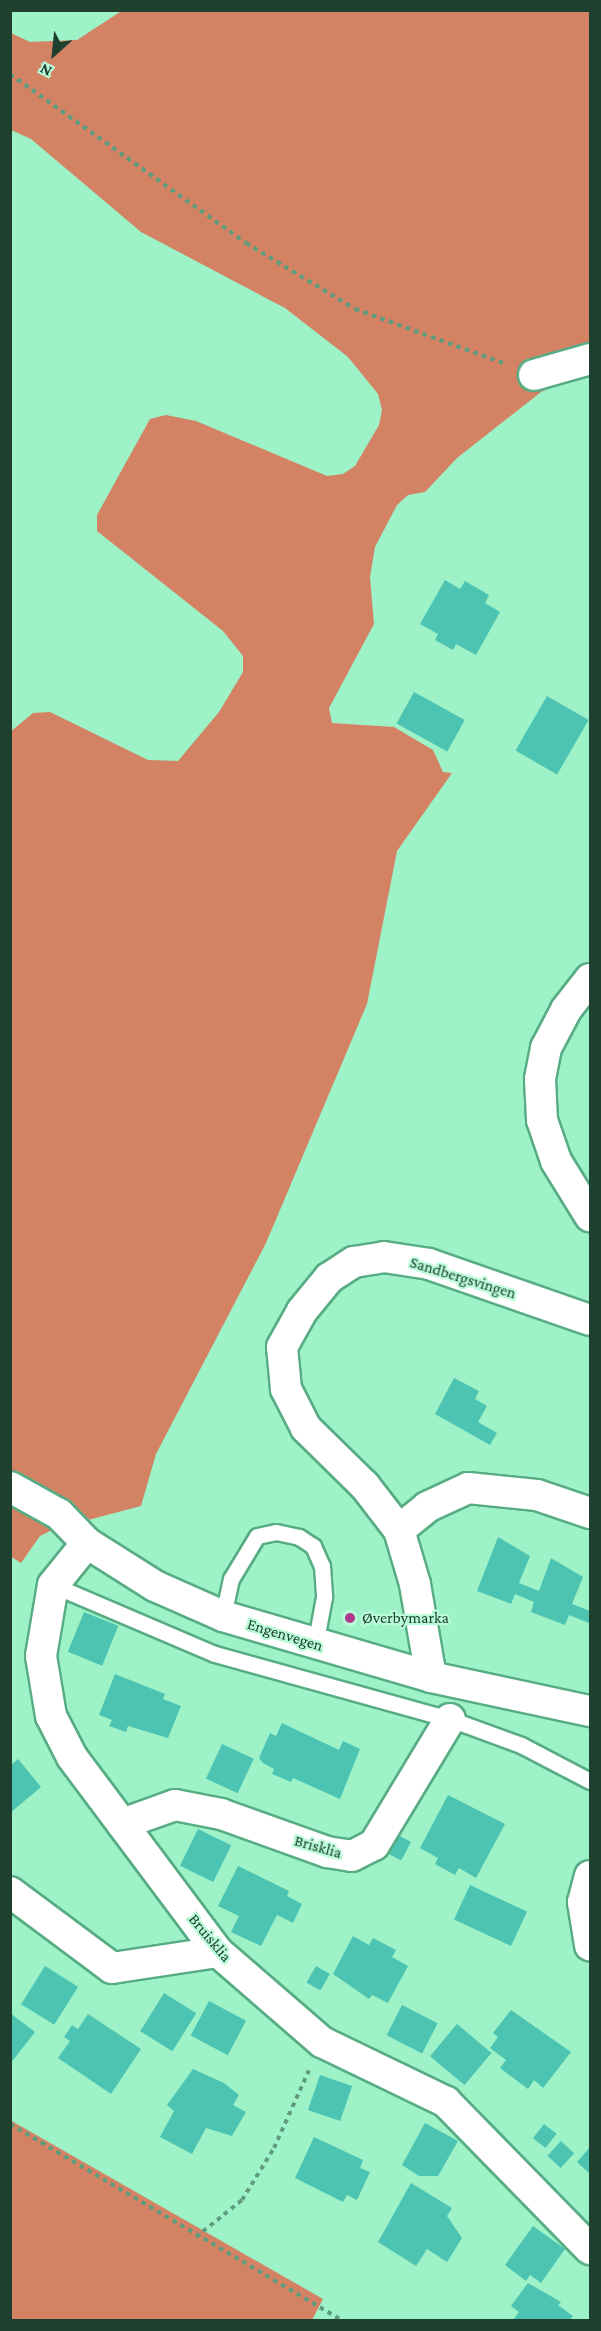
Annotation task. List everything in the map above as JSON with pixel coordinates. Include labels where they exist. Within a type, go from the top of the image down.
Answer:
[{"type":"street","points":[[534,375],[591,359]]},
{"type":"street","points":[[591,979],[566,1010],[546,1048],[540,1079],[542,1120],[556,1161],[591,1215]]},
{"type":"street","name":"Sandbergsvingen","points":[[431,1677],[415,1584],[399,1530],[365,1486],[306,1428],[286,1389],[282,1347],[302,1311],[329,1278],[354,1262],[384,1257],[429,1264],[591,1320]]},
{"type":"street","name":"Engenvegen","points":[[10,1487],[59,1514],[87,1543],[155,1586],[223,1616],[315,1645],[431,1677],[591,1711]]},
{"type":"street","points":[[399,1530],[427,1507],[468,1488],[537,1495],[591,1513]]},
{"type":"street","name":"Bruisklia","points":[[87,1543],[53,1585],[41,1656],[51,1716],[72,1758],[218,1952],[322,2042],[446,2102],[591,2249]]},
{"type":"street","name":"Brisklia","points":[[122,1824],[175,1805],[221,1814],[327,1852],[352,1856],[374,1845],[450,1719]]},
{"type":"street","points":[[591,1876],[583,1902],[591,1945]]},
{"type":"street","points":[[10,1892],[112,1968],[218,1952]]},
{"type":"lane","points":[[223,1616],[231,1579],[257,1536],[276,1532],[299,1537],[313,1546],[322,1566],[324,1597],[315,1645]]},
{"type":"lane","points":[[53,1585],[215,1653],[450,1719],[521,1745],[591,1781]]},
{"type":"path","points":[[10,74],[246,243],[355,309],[534,375]]},
{"type":"path","points":[[196,2237],[242,2200],[274,2148],[322,2042]]},
{"type":"path","points":[[10,2124],[71,2156],[196,2237],[341,2320]]},
{"type":"shaded area","points":[[123,10],[590,11],[590,370],[541,392],[457,458],[425,492],[408,495],[397,505],[375,547],[370,577],[374,624],[329,708],[332,723],[394,727],[433,750],[443,772],[452,773],[397,851],[367,1004],[266,1243],[156,1454],[141,1506],[54,1529],[40,1536],[21,1563],[10,1556],[10,732],[33,713],[50,712],[148,760],[178,761],[219,712],[243,672],[243,656],[223,631],[97,531],[97,515],[150,419],[166,415],[196,421],[327,476],[343,474],[355,466],[379,425],[382,410],[378,394],[348,357],[285,308],[141,232],[31,139],[11,130],[11,33],[30,42],[77,40]]},
{"type":"shaded area","points":[[10,2120],[323,2299],[312,2320],[11,2320]]},
{"type":"building","points":[[445,580],[460,589],[465,581],[489,595],[485,603],[500,612],[476,655],[456,644],[453,650],[435,640],[438,634],[420,624]]},
{"type":"building","points":[[414,692],[465,720],[447,752],[397,723]]},
{"type":"building","points":[[547,696],[589,720],[557,775],[516,751]]},
{"type":"building","points":[[454,1378],[479,1391],[475,1399],[487,1406],[478,1422],[497,1433],[490,1445],[435,1414]]},
{"type":"building","points":[[498,1537],[530,1556],[519,1583],[539,1591],[551,1558],[583,1577],[572,1604],[590,1611],[589,1623],[569,1615],[565,1625],[531,1612],[534,1602],[515,1594],[511,1604],[477,1591]]},
{"type":"building","points":[[84,1612],[118,1626],[102,1666],[68,1652]]},
{"type":"building","points":[[115,1674],[165,1694],[163,1699],[181,1706],[168,1738],[128,1726],[126,1732],[109,1726],[112,1720],[99,1715]]},
{"type":"building","points":[[282,1723],[339,1750],[343,1741],[360,1749],[340,1799],[293,1778],[291,1782],[272,1774],[274,1769],[259,1758],[270,1733],[276,1736]]},
{"type":"building","points":[[222,1744],[254,1759],[238,1793],[206,1778]]},
{"type":"building","points":[[18,1759],[41,1787],[10,1813],[10,1766]]},
{"type":"building","points":[[448,1795],[505,1824],[476,1878],[459,1868],[455,1875],[435,1864],[438,1858],[420,1848]]},
{"type":"building","points":[[198,1829],[231,1845],[213,1882],[180,1866]]},
{"type":"building","points":[[396,1834],[411,1842],[401,1861],[386,1853]]},
{"type":"building","points":[[238,1866],[289,1891],[287,1896],[302,1904],[293,1923],[277,1915],[261,1946],[231,1932],[239,1916],[218,1906]]},
{"type":"building","points":[[470,1885],[527,1912],[511,1946],[454,1919]]},
{"type":"building","points":[[353,1936],[369,1945],[373,1938],[396,1950],[392,1957],[408,1966],[388,2003],[372,1995],[369,1999],[333,1974]]},
{"type":"building","points":[[45,1966],[78,1987],[54,2025],[21,2004]]},
{"type":"building","points":[[316,1966],[330,1974],[320,1990],[306,1982]]},
{"type":"building","points":[[164,1993],[196,2013],[172,2051],[140,2031]]},
{"type":"building","points":[[209,2001],[246,2021],[228,2055],[191,2035]]},
{"type":"building","points":[[402,2005],[438,2023],[422,2053],[387,2035]]},
{"type":"building","points":[[511,2010],[571,2052],[543,2088],[534,2080],[528,2089],[500,2068],[506,2060],[490,2048],[498,2037],[493,2033]]},
{"type":"building","points":[[10,2013],[35,2032],[10,2064]]},
{"type":"building","points":[[88,2014],[141,2049],[111,2094],[58,2058],[70,2041],[64,2037],[72,2025],[78,2029]]},
{"type":"building","points":[[457,2024],[491,2053],[464,2085],[430,2056]]},
{"type":"building","points":[[193,2069],[224,2083],[239,2095],[233,2105],[246,2112],[232,2136],[206,2128],[192,2154],[160,2137],[174,2111],[167,2105]]},
{"type":"building","points":[[320,2075],[352,2086],[340,2121],[308,2110]]},
{"type":"building","points":[[425,2123],[458,2141],[438,2176],[419,2176],[402,2165]]},
{"type":"building","points":[[544,2124],[557,2134],[546,2148],[533,2138]]},
{"type":"building","points":[[314,2137],[363,2160],[360,2168],[370,2172],[357,2200],[347,2195],[343,2202],[295,2178]]},
{"type":"building","points":[[561,2141],[574,2153],[561,2168],[547,2156]]},
{"type":"building","points":[[590,2147],[590,2174],[577,2162]]},
{"type":"building","points":[[411,2183],[452,2208],[447,2216],[462,2238],[447,2262],[427,2249],[416,2266],[378,2242]]},
{"type":"building","points":[[533,2226],[565,2249],[541,2283],[530,2275],[526,2281],[505,2265]]},
{"type":"building","points":[[528,2283],[561,2302],[558,2305],[573,2316],[570,2320],[513,2320],[519,2312],[511,2306]]},
{"type":"place","name":"Øverbymarka","points":[[350,1618]]}]
